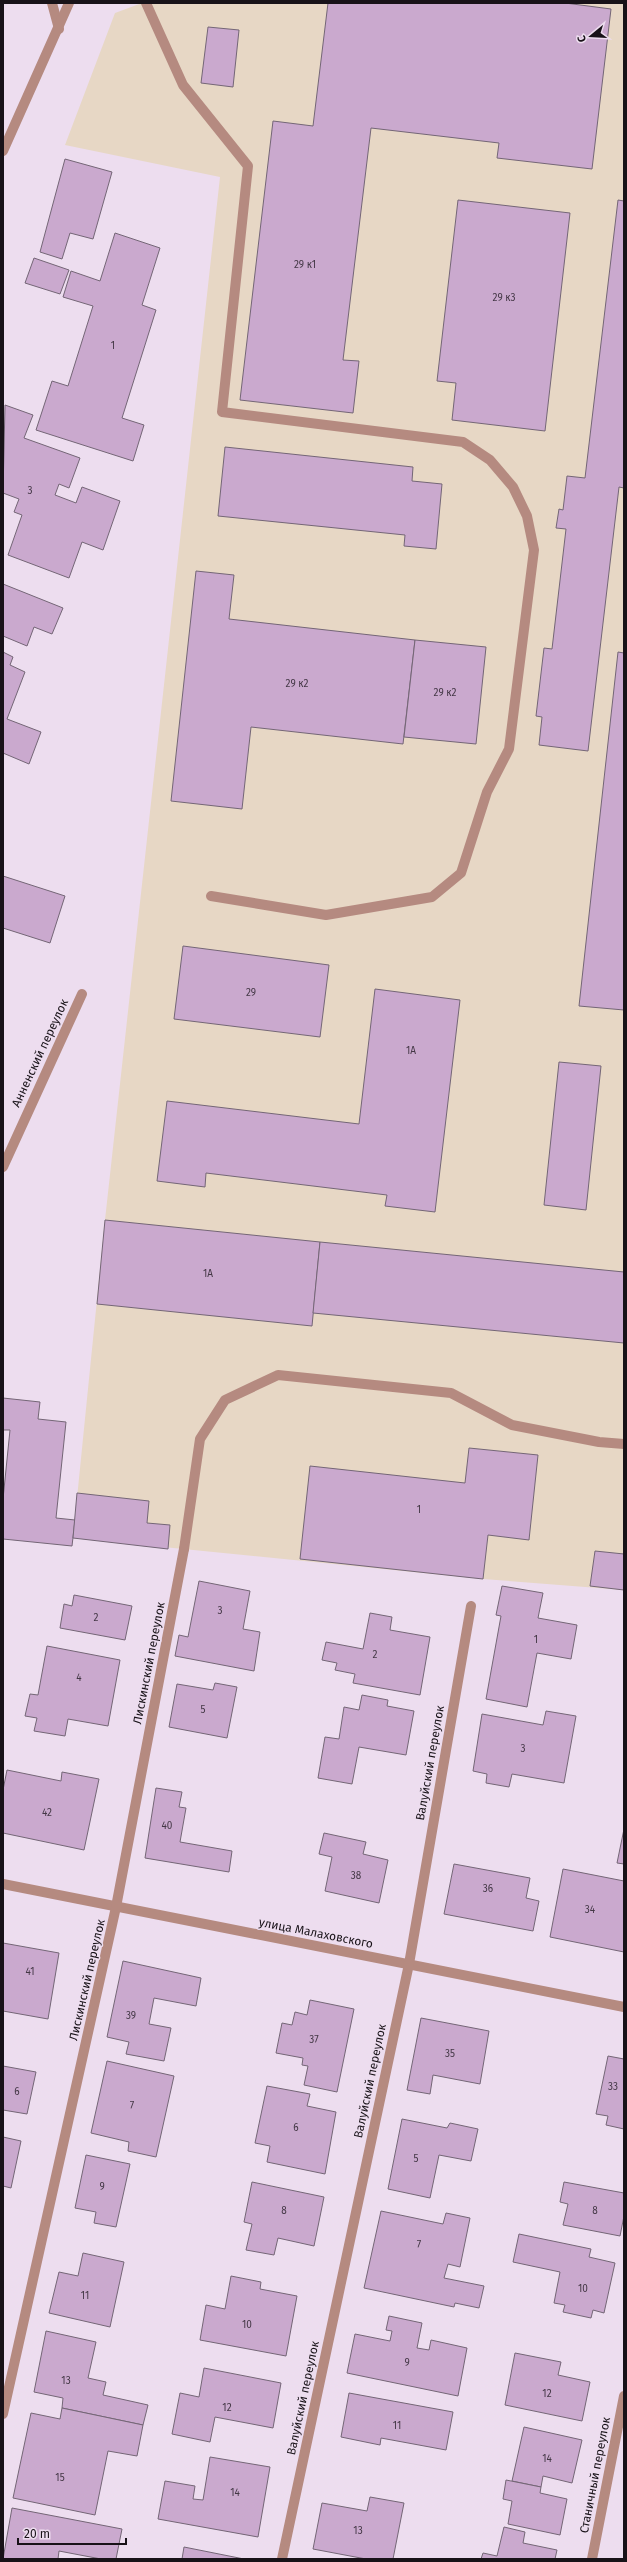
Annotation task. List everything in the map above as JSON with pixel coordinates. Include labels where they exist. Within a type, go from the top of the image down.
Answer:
[{"type":"street","points":[[52,3],[59,29]]},
{"type":"street","points":[[3,151],[59,29],[69,3]]},
{"type":"street","points":[[146,3],[183,85],[248,166],[222,412],[462,442],[490,460],[513,488],[527,516],[534,550],[509,749],[487,792],[461,872],[432,897],[326,915],[211,896]]},
{"type":"street","name":"Анненский переулок","points":[[3,1167],[82,994]]},
{"type":"street","name":"Лискинский переулок","points":[[3,2414],[116,1908],[184,1549],[200,1439],[225,1400],[278,1375],[451,1393],[512,1425],[599,1442],[624,1444]]},
{"type":"street","name":"Валуйский переулок","points":[[282,2559],[408,1964],[471,1606]]},
{"type":"street","name":"улица Малаховского","points":[[3,1884],[116,1908],[624,2007]]},
{"type":"street","name":"Станичный переулок","points":[[592,2559],[624,2396]]},
{"type":"shaded area","points":[[142,3],[624,3],[624,1590],[483,1579],[73,1538],[105,1220],[220,177],[65,145],[115,13]]},
{"type":"building","points":[[328,3],[565,3],[611,9],[592,169],[497,158],[499,143],[371,128],[343,360],[359,361],[353,413],[240,400],[273,121],[313,126]]},
{"type":"building","points":[[208,27],[239,30],[233,87],[201,83]]},
{"type":"building","points":[[65,159],[112,172],[93,239],[70,233],[62,259],[40,252]]},
{"type":"building","points":[[458,200],[570,213],[545,431],[452,420],[456,383],[437,381]]},
{"type":"building","points":[[618,200],[624,201],[624,488],[619,487],[588,751],[539,745],[542,717],[536,716],[544,648],[552,649],[566,529],[556,528],[559,509],[563,510],[567,476],[585,478]]},
{"type":"building","points":[[115,233],[160,248],[142,305],[156,310],[122,418],[144,425],[133,461],[36,430],[52,381],[68,386],[93,306],[63,297],[71,271],[100,281]]},
{"type":"building","points":[[34,258],[69,270],[60,294],[25,283]]},
{"type":"building","points":[[5,405],[33,415],[24,438],[80,458],[69,488],[59,484],[55,495],[76,503],[82,487],[120,501],[103,550],[82,542],[69,578],[8,555],[22,515],[14,512],[19,499],[3,493]]},
{"type":"building","points":[[225,447],[413,467],[412,481],[442,484],[436,549],[404,546],[405,535],[218,516]]},
{"type":"building","points":[[196,571],[234,575],[229,619],[415,640],[403,744],[251,727],[242,809],[171,801]]},
{"type":"building","points":[[3,584],[63,608],[52,634],[34,627],[27,646],[3,636]]},
{"type":"building","points":[[415,640],[486,647],[476,744],[404,737]]},
{"type":"building","points":[[3,652],[13,657],[10,665],[25,672],[7,719],[41,732],[29,764],[3,753]]},
{"type":"building","points":[[618,652],[624,653],[624,1010],[579,1006]]},
{"type":"building","points":[[3,876],[65,896],[50,943],[3,928]]},
{"type":"building","points":[[183,946],[329,965],[320,1037],[174,1019]]},
{"type":"building","points":[[375,989],[460,1000],[435,1212],[385,1206],[387,1195],[206,1173],[205,1187],[157,1181],[167,1101],[359,1124]]},
{"type":"building","points":[[559,1062],[601,1066],[586,1210],[544,1205]]},
{"type":"building","points":[[105,1220],[320,1242],[312,1326],[97,1304]]},
{"type":"building","points":[[320,1242],[624,1272],[624,1343],[313,1313]]},
{"type":"building","points":[[3,1398],[40,1402],[38,1419],[66,1422],[56,1518],[75,1520],[72,1546],[3,1539],[3,1499],[10,1430],[3,1430]]},
{"type":"building","points":[[469,1448],[538,1455],[529,1540],[488,1535],[483,1579],[300,1559],[310,1466],[465,1483]]},
{"type":"building","points":[[77,1493],[149,1501],[147,1523],[170,1525],[168,1549],[73,1538]]},
{"type":"building","points":[[595,1551],[624,1554],[624,1590],[590,1586]]},
{"type":"building","points":[[199,1581],[250,1591],[243,1629],[260,1632],[254,1671],[175,1656],[179,1635],[188,1637]]},
{"type":"building","points":[[502,1586],[543,1593],[538,1618],[577,1625],[571,1659],[537,1653],[527,1707],[486,1699],[501,1616],[496,1615]]},
{"type":"building","points":[[74,1595],[132,1606],[125,1640],[60,1628],[64,1604],[72,1606]]},
{"type":"building","points":[[370,1613],[392,1617],[390,1630],[430,1637],[420,1695],[353,1683],[355,1674],[335,1670],[337,1663],[322,1660],[326,1642],[363,1649]]},
{"type":"building","points":[[47,1646],[120,1660],[108,1726],[68,1719],[65,1736],[34,1731],[37,1718],[25,1716],[30,1694],[38,1695]]},
{"type":"building","points":[[215,1683],[237,1687],[227,1738],[169,1727],[177,1684],[213,1690]]},
{"type":"building","points":[[362,1695],[388,1700],[387,1706],[414,1711],[406,1755],[359,1747],[352,1784],[318,1778],[325,1737],[339,1739],[344,1707],[359,1710]]},
{"type":"building","points":[[546,1711],[576,1716],[564,1783],[512,1774],[509,1787],[486,1783],[487,1774],[473,1771],[482,1714],[543,1725]]},
{"type":"building","points":[[7,1770],[61,1781],[62,1772],[99,1779],[84,1850],[3,1833],[3,1790]]},
{"type":"building","points":[[156,1788],[182,1792],[179,1807],[186,1808],[180,1842],[232,1851],[229,1872],[145,1858]]},
{"type":"building","points":[[624,1829],[624,1864],[617,1863]]},
{"type":"building","points":[[324,1833],[366,1842],[363,1854],[388,1860],[379,1903],[325,1891],[332,1857],[319,1854]]},
{"type":"building","points":[[454,1864],[530,1878],[526,1898],[539,1901],[533,1931],[444,1914]]},
{"type":"building","points":[[563,1869],[624,1881],[624,1952],[550,1937]]},
{"type":"building","points":[[3,1943],[59,1953],[48,2019],[3,2011]]},
{"type":"building","points":[[123,1961],[201,1978],[196,2006],[154,1998],[149,2024],[171,2028],[164,2061],[126,2054],[129,2042],[107,2037]]},
{"type":"building","points":[[310,2000],[354,2009],[337,2092],[304,2085],[308,2066],[302,2065],[303,2058],[276,2053],[282,2023],[292,2025],[295,2012],[307,2015]]},
{"type":"building","points":[[421,2018],[489,2031],[480,2084],[433,2075],[430,2094],[407,2090]]},
{"type":"building","points":[[608,2056],[624,2059],[624,2129],[606,2125],[608,2116],[596,2114]]},
{"type":"building","points":[[107,2061],[174,2076],[156,2157],[128,2151],[129,2142],[91,2133]]},
{"type":"building","points":[[3,2066],[36,2072],[27,2114],[3,2110]]},
{"type":"building","points":[[267,2086],[310,2094],[307,2106],[336,2112],[325,2174],[267,2162],[270,2146],[255,2143]]},
{"type":"building","points":[[402,2119],[447,2128],[450,2123],[478,2129],[471,2161],[439,2155],[430,2198],[388,2189]]},
{"type":"building","points":[[3,2137],[21,2141],[11,2188],[3,2186]]},
{"type":"building","points":[[86,2155],[130,2164],[116,2227],[94,2223],[96,2212],[75,2208]]},
{"type":"building","points":[[252,2182],[324,2197],[314,2246],[278,2238],[274,2255],[246,2250],[252,2224],[244,2222]]},
{"type":"building","points":[[564,2182],[624,2193],[624,2216],[620,2236],[563,2225],[568,2204],[560,2202]]},
{"type":"building","points":[[381,2211],[443,2224],[446,2213],[470,2218],[460,2267],[448,2264],[444,2278],[484,2286],[479,2308],[455,2303],[454,2307],[364,2288]]},
{"type":"building","points":[[519,2234],[591,2249],[589,2257],[615,2263],[604,2313],[593,2310],[591,2318],[563,2312],[565,2305],[554,2303],[560,2272],[513,2262]]},
{"type":"building","points":[[83,2253],[124,2262],[110,2327],[49,2313],[59,2272],[78,2276]]},
{"type":"building","points":[[231,2276],[261,2282],[260,2289],[297,2296],[286,2356],[200,2340],[206,2305],[225,2309]]},
{"type":"building","points":[[389,2316],[422,2323],[417,2348],[429,2350],[431,2340],[467,2348],[458,2396],[347,2373],[355,2334],[390,2341],[392,2331],[386,2330]]},
{"type":"building","points":[[46,2331],[96,2342],[88,2378],[106,2382],[103,2395],[148,2405],[143,2425],[62,2408],[63,2398],[34,2392]]},
{"type":"building","points":[[515,2353],[561,2362],[558,2375],[590,2382],[582,2421],[505,2405]]},
{"type":"building","points":[[204,2368],[281,2383],[273,2428],[215,2417],[210,2442],[172,2434],[180,2393],[199,2397]]},
{"type":"building","points":[[349,2393],[453,2412],[446,2450],[381,2438],[380,2445],[341,2437]]},
{"type":"building","points":[[62,2408],[143,2425],[137,2456],[108,2451],[95,2515],[13,2498],[31,2413],[60,2419]]},
{"type":"building","points":[[524,2427],[582,2440],[572,2483],[543,2476],[541,2487],[512,2481]]},
{"type":"building","points":[[210,2457],[270,2467],[258,2537],[158,2519],[165,2481],[195,2486],[193,2499],[203,2500]]},
{"type":"building","points":[[506,2480],[541,2487],[540,2493],[567,2499],[560,2535],[508,2524],[512,2501],[503,2499]]},
{"type":"building","points":[[370,2497],[404,2503],[393,2559],[366,2559],[313,2549],[322,2503],[367,2511]]},
{"type":"building","points":[[12,2508],[122,2529],[116,2559],[101,2559],[59,2551],[58,2559],[3,2559]]},
{"type":"building","points":[[504,2527],[525,2532],[523,2543],[557,2550],[555,2559],[481,2559],[483,2553],[497,2556]]},
{"type":"building","points":[[184,2547],[244,2559],[182,2559]]}]
